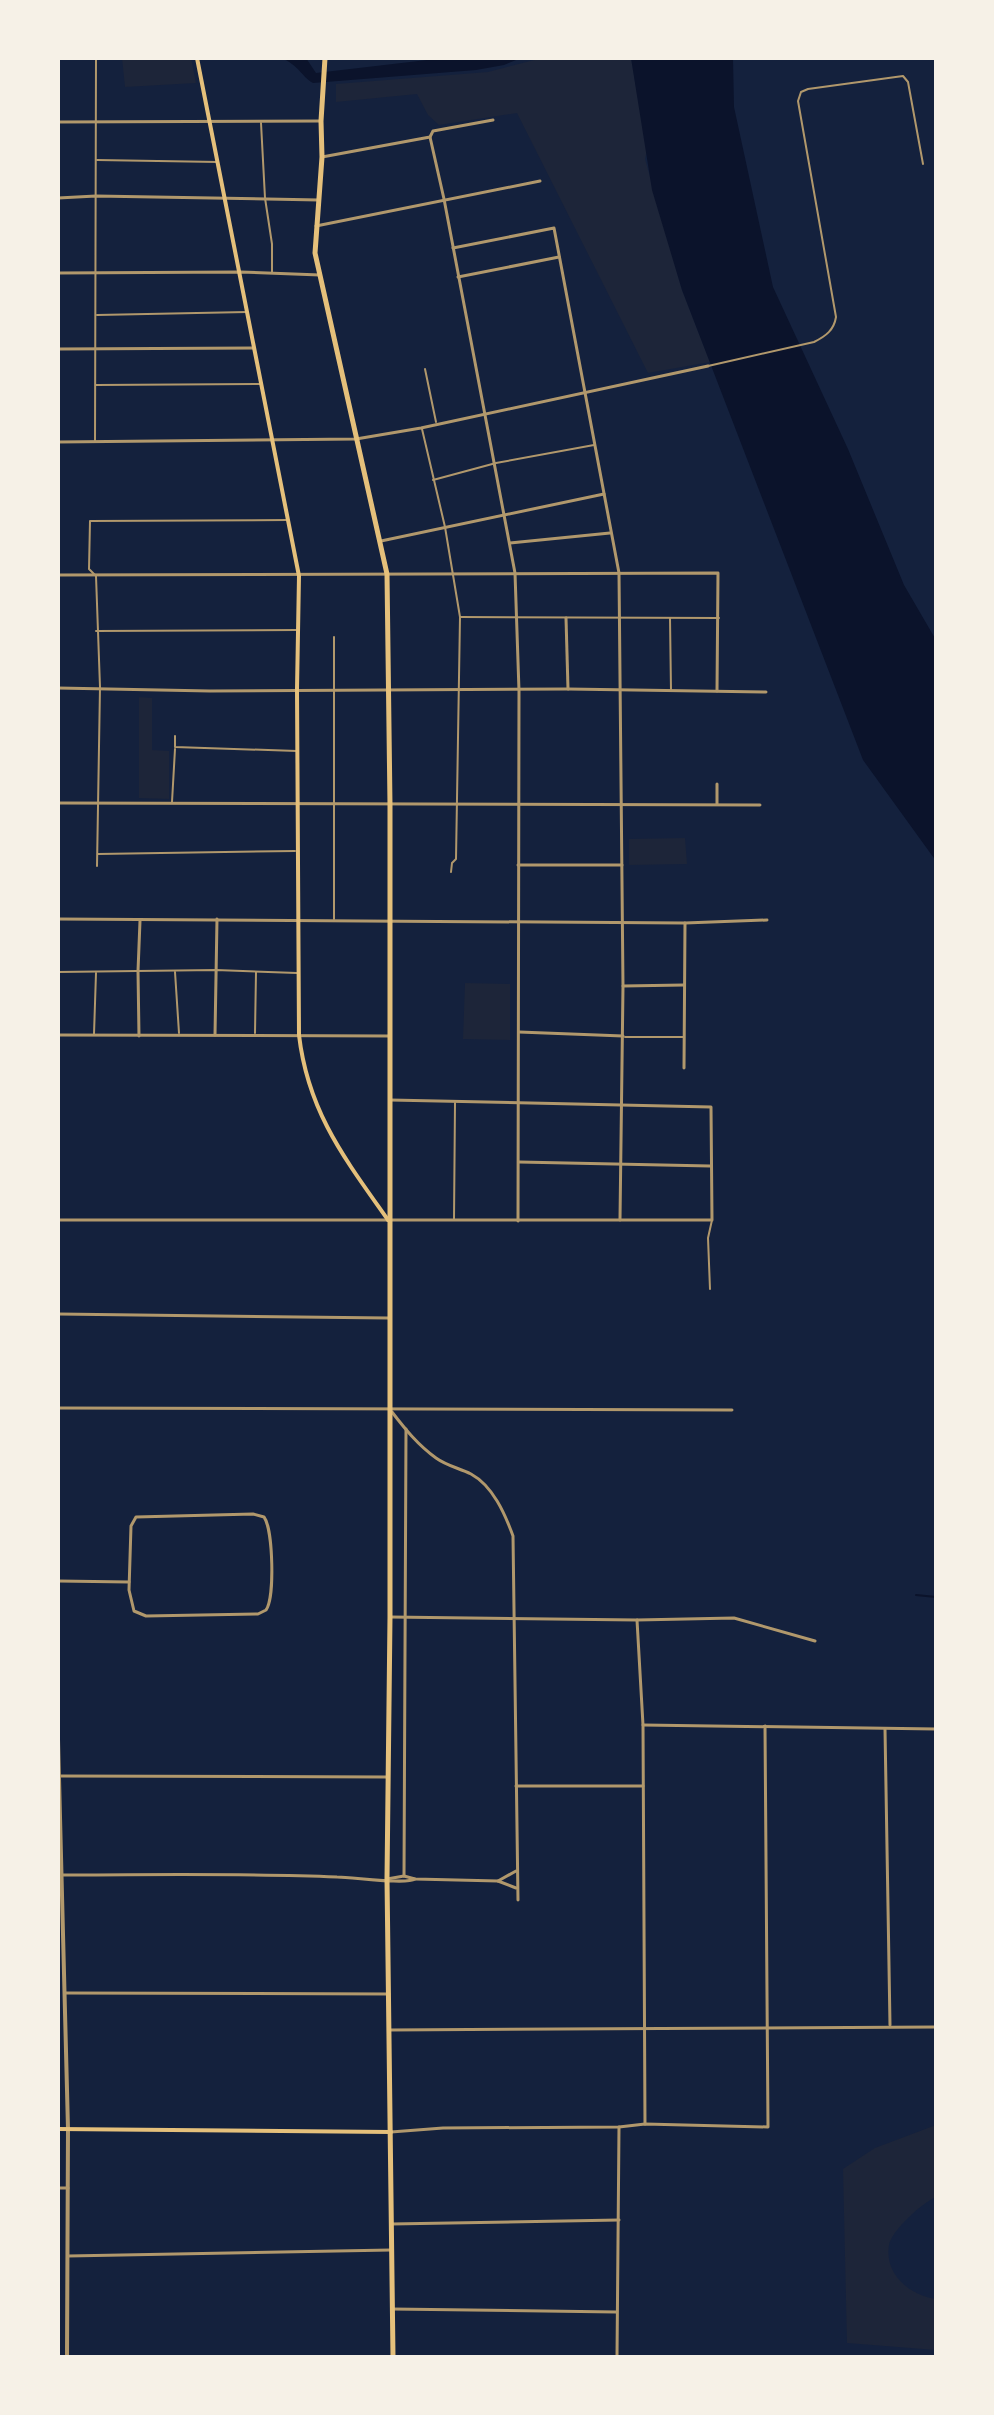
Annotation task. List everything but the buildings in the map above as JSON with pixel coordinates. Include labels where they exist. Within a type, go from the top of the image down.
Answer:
[{"type":"main road","points":[[197,58],[299,576],[297,851],[302,1065],[317,1110],[339,1150],[388,1220]]},
{"type":"main road","points":[[325,58],[315,253],[387,574],[390,805],[387,1879],[393,2357]]},
{"type":"main road","points":[[58,2129],[391,2132]]},
{"type":"street","points":[[493,120],[433,131],[430,137],[515,573],[519,691],[518,1221]]},
{"type":"street","points":[[58,122],[321,121]]},
{"type":"street","points":[[322,157],[430,137]]},
{"type":"street","points":[[315,226],[540,181]]},
{"type":"street","points":[[58,198],[319,200]]},
{"type":"street","points":[[453,248],[554,228],[619,573],[623,921],[620,1220]]},
{"type":"street","points":[[458,277],[559,257]]},
{"type":"street","points":[[58,273],[320,275]]},
{"type":"street","points":[[58,349],[255,348]]},
{"type":"street","points":[[58,442],[356,439],[437,425],[708,366]]},
{"type":"street","points":[[380,541],[604,494]]},
{"type":"street","points":[[510,543],[611,533]]},
{"type":"street","points":[[58,575],[718,573],[717,691]]},
{"type":"street","points":[[566,618],[568,689]]},
{"type":"street","points":[[58,688],[766,692]]},
{"type":"street","points":[[717,784],[717,804]]},
{"type":"street","points":[[58,803],[760,805]]},
{"type":"street","points":[[517,865],[622,865]]},
{"type":"street","points":[[58,919],[685,923],[767,920]]},
{"type":"street","points":[[215,1036],[217,919]]},
{"type":"street","points":[[139,1036],[140,921]]},
{"type":"street","points":[[684,1068],[685,923]]},
{"type":"street","points":[[623,986],[684,985]]},
{"type":"street","points":[[519,1032],[623,1036]]},
{"type":"street","points":[[58,1035],[390,1036]]},
{"type":"street","points":[[58,1220],[712,1220],[711,1107],[390,1100]]},
{"type":"street","points":[[519,1162],[710,1166]]},
{"type":"street","points":[[58,1314],[388,1318]]},
{"type":"street","points":[[58,1408],[732,1410]]},
{"type":"street","points":[[390,1409],[434,1457],[483,1483],[500,1508],[513,1536],[518,1900]]},
{"type":"street","points":[[404,1876],[406,1429]]},
{"type":"street","points":[[259,1514],[267,1521],[271,1599],[270,1606],[262,1613],[140,1615],[131,1605],[129,1582],[131,1526],[136,1517],[259,1514]]},
{"type":"street","points":[[58,1581],[129,1582]]},
{"type":"street","points":[[390,1617],[734,1618],[815,1641]]},
{"type":"street","points":[[637,1620],[643,1725],[645,2124]]},
{"type":"street","points":[[643,1725],[936,1729]]},
{"type":"street","points":[[391,2132],[645,2124],[768,2127],[765,1726]]},
{"type":"street","points":[[885,1729],[890,2026]]},
{"type":"street","points":[[58,1739],[59,1875],[68,2129],[67,2357]]},
{"type":"street","points":[[58,1776],[387,1777]]},
{"type":"street","points":[[516,1786],[643,1786]]},
{"type":"street","points":[[498,1881],[516,1870]]},
{"type":"street","points":[[59,1875],[387,1879],[404,1876],[415,1879],[498,1881],[516,1888]]},
{"type":"street","points":[[387,1879],[406,1883],[415,1879]]},
{"type":"street","points":[[64,1993],[389,1994]]},
{"type":"street","points":[[389,2030],[936,2027]]},
{"type":"street","points":[[617,2357],[619,2127]]},
{"type":"street","points":[[58,2188],[68,2188]]},
{"type":"street","points":[[391,2224],[620,2220]]},
{"type":"street","points":[[68,2256],[391,2250]]},
{"type":"street","points":[[392,2309],[616,2312]]},
{"type":"lane","points":[[95,442],[96,58]]},
{"type":"lane","points":[[708,366],[814,342],[831,331],[836,317],[798,96],[808,89],[903,76],[908,82],[923,164]]},
{"type":"lane","points":[[261,123],[272,273]]},
{"type":"lane","points":[[97,160],[219,162]]},
{"type":"lane","points":[[96,315],[248,312]]},
{"type":"lane","points":[[425,369],[437,425]]},
{"type":"lane","points":[[96,385],[262,384]]},
{"type":"lane","points":[[421,428],[445,527],[460,617],[458,805],[456,859],[450,867],[451,872]]},
{"type":"lane","points":[[433,480],[496,463],[596,444]]},
{"type":"lane","points":[[97,866],[100,687],[96,576],[89,569],[90,521],[289,520]]},
{"type":"lane","points":[[460,617],[719,618]]},
{"type":"lane","points":[[670,617],[671,691]]},
{"type":"lane","points":[[96,631],[298,630]]},
{"type":"lane","points":[[334,637],[334,919]]},
{"type":"lane","points":[[172,803],[175,736]]},
{"type":"lane","points":[[175,747],[298,751]]},
{"type":"lane","points":[[97,854],[297,851]]},
{"type":"lane","points":[[175,970],[179,1036]]},
{"type":"lane","points":[[255,1036],[256,970]]},
{"type":"lane","points":[[58,972],[256,970],[299,973]]},
{"type":"lane","points":[[94,1036],[96,972]]},
{"type":"lane","points":[[623,1036],[684,1037]]},
{"type":"lane","points":[[454,1219],[455,1102]]},
{"type":"lane","points":[[710,1289],[708,1238],[712,1220]]},
{"type":"shaded area","points":[[122,58],[191,58],[196,83],[125,87]]},
{"type":"shaded area","points":[[281,58],[306,58],[316,73],[444,58],[521,58],[476,70],[313,83]]},
{"type":"shaded area","points":[[542,58],[631,58],[647,150],[645,159],[682,290],[710,362],[648,373],[517,113],[439,125],[428,115],[417,94],[336,102],[336,84],[488,72]]},
{"type":"shaded area","points":[[631,58],[733,58],[734,107],[773,287],[848,449],[904,585],[936,640],[936,861],[863,760],[682,290],[652,190]]},
{"type":"shaded area","points":[[139,697],[152,698],[152,750],[169,751],[169,799],[139,798]]},
{"type":"shaded area","points":[[685,838],[687,864],[629,865],[629,839]]},
{"type":"shaded area","points":[[465,983],[510,984],[510,1040],[463,1039]]},
{"type":"shaded area","points":[[936,2125],[936,2197],[901,2225],[891,2239],[889,2256],[901,2282],[917,2293],[936,2299],[936,2350],[847,2343],[843,2169],[875,2148]]},
{"type":"waterway","points":[[916,1595],[936,1597]]}]
